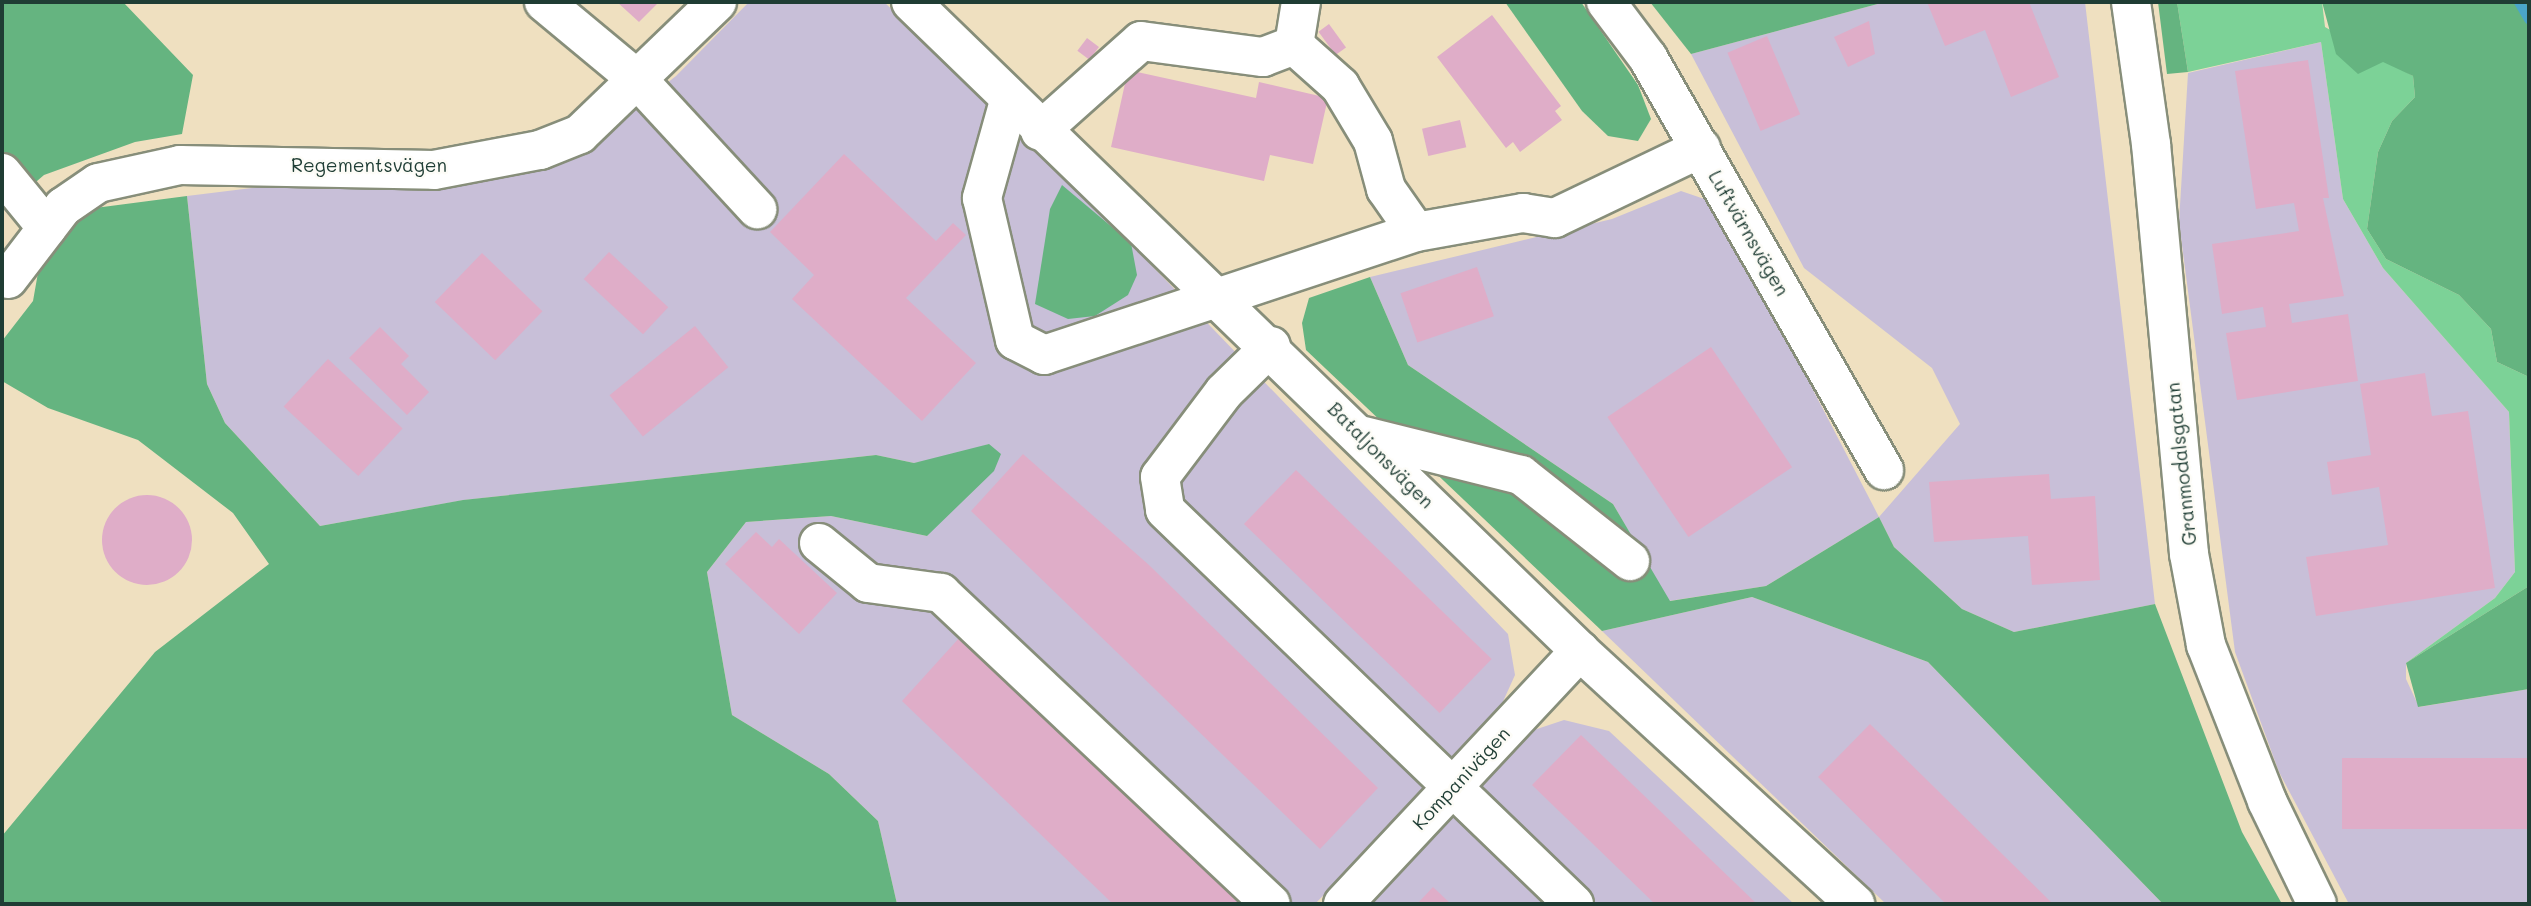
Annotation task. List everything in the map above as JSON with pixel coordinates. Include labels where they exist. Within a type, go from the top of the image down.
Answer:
[{"type":"street","points":[[544,2],[638,80],[757,209]]},
{"type":"street","name":"Regementsvägen","points":[[8,279],[63,207],[98,183],[180,165],[434,170],[540,150],[580,134],[717,2]]},
{"type":"street","name":"Bataljonsvägen","points":[[911,2],[1009,101],[1271,346],[1580,651],[1855,904]]},
{"type":"street","points":[[1294,45],[1301,2]]},
{"type":"street","name":"Luftvärnsvägen","points":[[1606,2],[1701,148],[1884,470]]},
{"type":"street","name":"Granmodalsgatan","points":[[2131,2],[2151,144],[2189,554],[2206,645],[2267,801],[2317,904]]},
{"type":"street","points":[[1041,131],[1141,41],[1263,57],[1294,45]]},
{"type":"street","points":[[1294,45],[1340,86],[1373,141],[1386,189],[1416,232]]},
{"type":"street","points":[[1009,101],[982,198],[1015,340],[1044,355],[1071,351],[1214,294],[1416,232],[1523,213],[1555,218],[1701,148]]},
{"type":"street","points":[[2,173],[47,228]]},
{"type":"street","points":[[1271,346],[1224,392],[1160,477],[1165,510],[1574,904]]},
{"type":"street","points":[[1362,435],[1521,475],[1630,561]]},
{"type":"street","points":[[819,543],[868,583],[941,593],[1271,904]]},
{"type":"street","name":"Kompanivägen","points":[[1343,904],[1580,651]]},
{"type":"shaded area","points":[[749,2],[884,2],[1042,152],[1508,634],[1515,675],[1496,717],[1315,904],[897,904],[878,821],[829,774],[732,715],[707,572],[746,522],[831,516],[927,536],[989,444],[946,459],[914,463],[876,455],[464,500],[320,526],[225,423],[207,384],[187,196],[587,146],[676,76]]},
{"type":"shaded area","points":[[1885,2],[2085,2],[2155,604],[2014,632],[1962,609],[1894,547],[1879,517],[1960,424],[1932,368],[1804,268],[1691,54]]},
{"type":"shaded area","points":[[2321,42],[2343,199],[2383,268],[2509,412],[2515,572],[2495,598],[2406,663],[2406,679],[2419,707],[2529,689],[2529,904],[2349,904],[2279,772],[2235,652],[2179,222],[2188,73]]},
{"type":"shaded area","points":[[1681,191],[1716,203],[1879,517],[1766,586],[1669,601],[1613,504],[1408,365],[1370,277],[1612,219]]},
{"type":"shaded area","points":[[1752,597],[1928,662],[2163,904],[1886,904],[1602,631]]},
{"type":"shaded area","points":[[1564,720],[1609,731],[1794,904],[1368,904],[1534,730]]},
{"type":"green space","points":[[2,2],[123,2],[193,75],[182,134],[135,142],[44,175],[2,211]]},
{"type":"green space","points":[[1505,2],[1581,2],[1638,85],[1651,119],[1638,141],[1608,136],[1582,111]]},
{"type":"green space","points":[[1650,2],[1885,2],[1691,54]]},
{"type":"green space","points":[[2158,2],[2177,2],[2188,72],[2167,74]]},
{"type":"green space","points":[[2177,2],[2322,2],[2325,27],[2413,76],[2415,97],[2392,121],[2378,152],[2367,229],[2386,259],[2459,295],[2491,329],[2497,362],[2529,377],[2529,586],[2406,663],[2495,598],[2515,572],[2509,412],[2383,268],[2343,199],[2321,42],[2188,72]]},
{"type":"green space","points":[[2322,2],[2529,2],[2529,377],[2497,362],[2491,329],[2459,295],[2386,259],[2367,229],[2378,152],[2392,121],[2415,97],[2413,76],[2383,62],[2358,74],[2336,54]]},
{"type":"green space","points":[[1062,185],[1131,243],[1137,275],[1128,295],[1095,316],[1068,319],[1035,304],[1050,209]]},
{"type":"green space","points":[[187,196],[207,384],[225,423],[320,526],[463,500],[876,455],[914,463],[989,444],[1001,454],[994,471],[927,536],[831,516],[746,522],[707,572],[732,715],[829,774],[878,821],[897,904],[2,904],[2,836],[155,652],[269,564],[233,513],[138,440],[48,408],[2,381],[2,341],[33,301],[39,267],[62,228],[95,208]]},
{"type":"green space","points":[[1370,277],[1408,365],[1613,504],[1670,601],[1766,586],[1879,517],[1894,547],[1962,609],[2014,632],[2155,604],[2242,832],[2282,904],[2163,904],[1928,662],[1752,597],[1602,631],[1306,350],[1302,323],[1309,298]]},
{"type":"green space","points":[[2529,586],[2529,689],[2418,707],[2406,663]]},
{"type":"building","points":[[617,2],[659,2],[639,22]]},
{"type":"building","points":[[1927,2],[2029,2],[2059,77],[2011,97],[1985,30],[1945,46]]},
{"type":"building","points":[[1492,15],[1561,106],[1555,111],[1562,120],[1520,152],[1513,142],[1506,148],[1437,57]]},
{"type":"building","points":[[1869,21],[1875,54],[1848,67],[1834,37]]},
{"type":"building","points":[[1329,24],[1346,47],[1336,55],[1318,32]]},
{"type":"building","points":[[1767,36],[1800,114],[1761,131],[1727,53]]},
{"type":"building","points":[[1087,38],[1099,47],[1089,60],[1077,51]]},
{"type":"building","points":[[2308,60],[2329,198],[2323,198],[2344,296],[2289,304],[2292,323],[2348,314],[2358,381],[2237,400],[2226,333],[2266,327],[2263,307],[2222,314],[2212,244],[2299,231],[2294,203],[2256,209],[2235,71]]},
{"type":"building","points":[[1128,70],[1256,98],[1259,82],[1328,98],[1313,164],[1270,155],[1264,181],[1111,147]]},
{"type":"building","points":[[1460,120],[1466,147],[1428,156],[1422,129]]},
{"type":"building","points":[[844,154],[936,241],[953,223],[966,235],[906,298],[976,363],[922,421],[792,299],[814,275],[770,232]]},
{"type":"building","points":[[609,252],[668,307],[643,334],[584,279]]},
{"type":"building","points":[[482,253],[542,311],[495,360],[435,302]]},
{"type":"building","points":[[1477,267],[1494,316],[1417,343],[1400,293]]},
{"type":"building","points":[[695,326],[728,367],[643,436],[610,395]]},
{"type":"building","points":[[380,327],[409,356],[401,364],[429,392],[407,415],[349,358]]},
{"type":"building","points":[[1711,347],[1792,467],[1688,537],[1607,417]]},
{"type":"building","points":[[328,359],[403,429],[358,476],[284,407]]},
{"type":"building","points":[[2425,373],[2432,416],[2468,411],[2495,588],[2316,616],[2306,557],[2388,545],[2379,487],[2332,495],[2327,462],[2371,455],[2360,384]]},
{"type":"building","points":[[1023,454],[1149,565],[1378,788],[1320,849],[971,511]]},
{"type":"building","points":[[1296,470],[1492,659],[1440,713],[1244,524]]},
{"type":"building","points":[[2049,474],[2051,499],[2095,496],[2100,580],[2032,585],[2028,536],[1934,542],[1929,482]]},
{"type":"building","points":[[147,495],[164,499],[179,508],[188,523],[192,540],[188,557],[179,572],[164,581],[147,585],[130,581],[115,572],[106,557],[102,540],[106,523],[115,508],[130,499]]},
{"type":"building","points":[[756,532],[772,547],[779,539],[837,593],[799,634],[725,564]]},
{"type":"building","points":[[960,637],[1241,904],[1113,904],[902,701]]},
{"type":"building","points":[[1870,724],[2053,904],[1946,904],[1818,777]]},
{"type":"building","points":[[1581,735],[1757,904],[1655,904],[1532,785]]},
{"type":"building","points":[[2342,758],[2529,758],[2529,829],[2342,829]]},
{"type":"building","points":[[1433,887],[1451,904],[1417,904]]},
{"type":"waterway","points":[[2519,2],[2529,19]]}]
